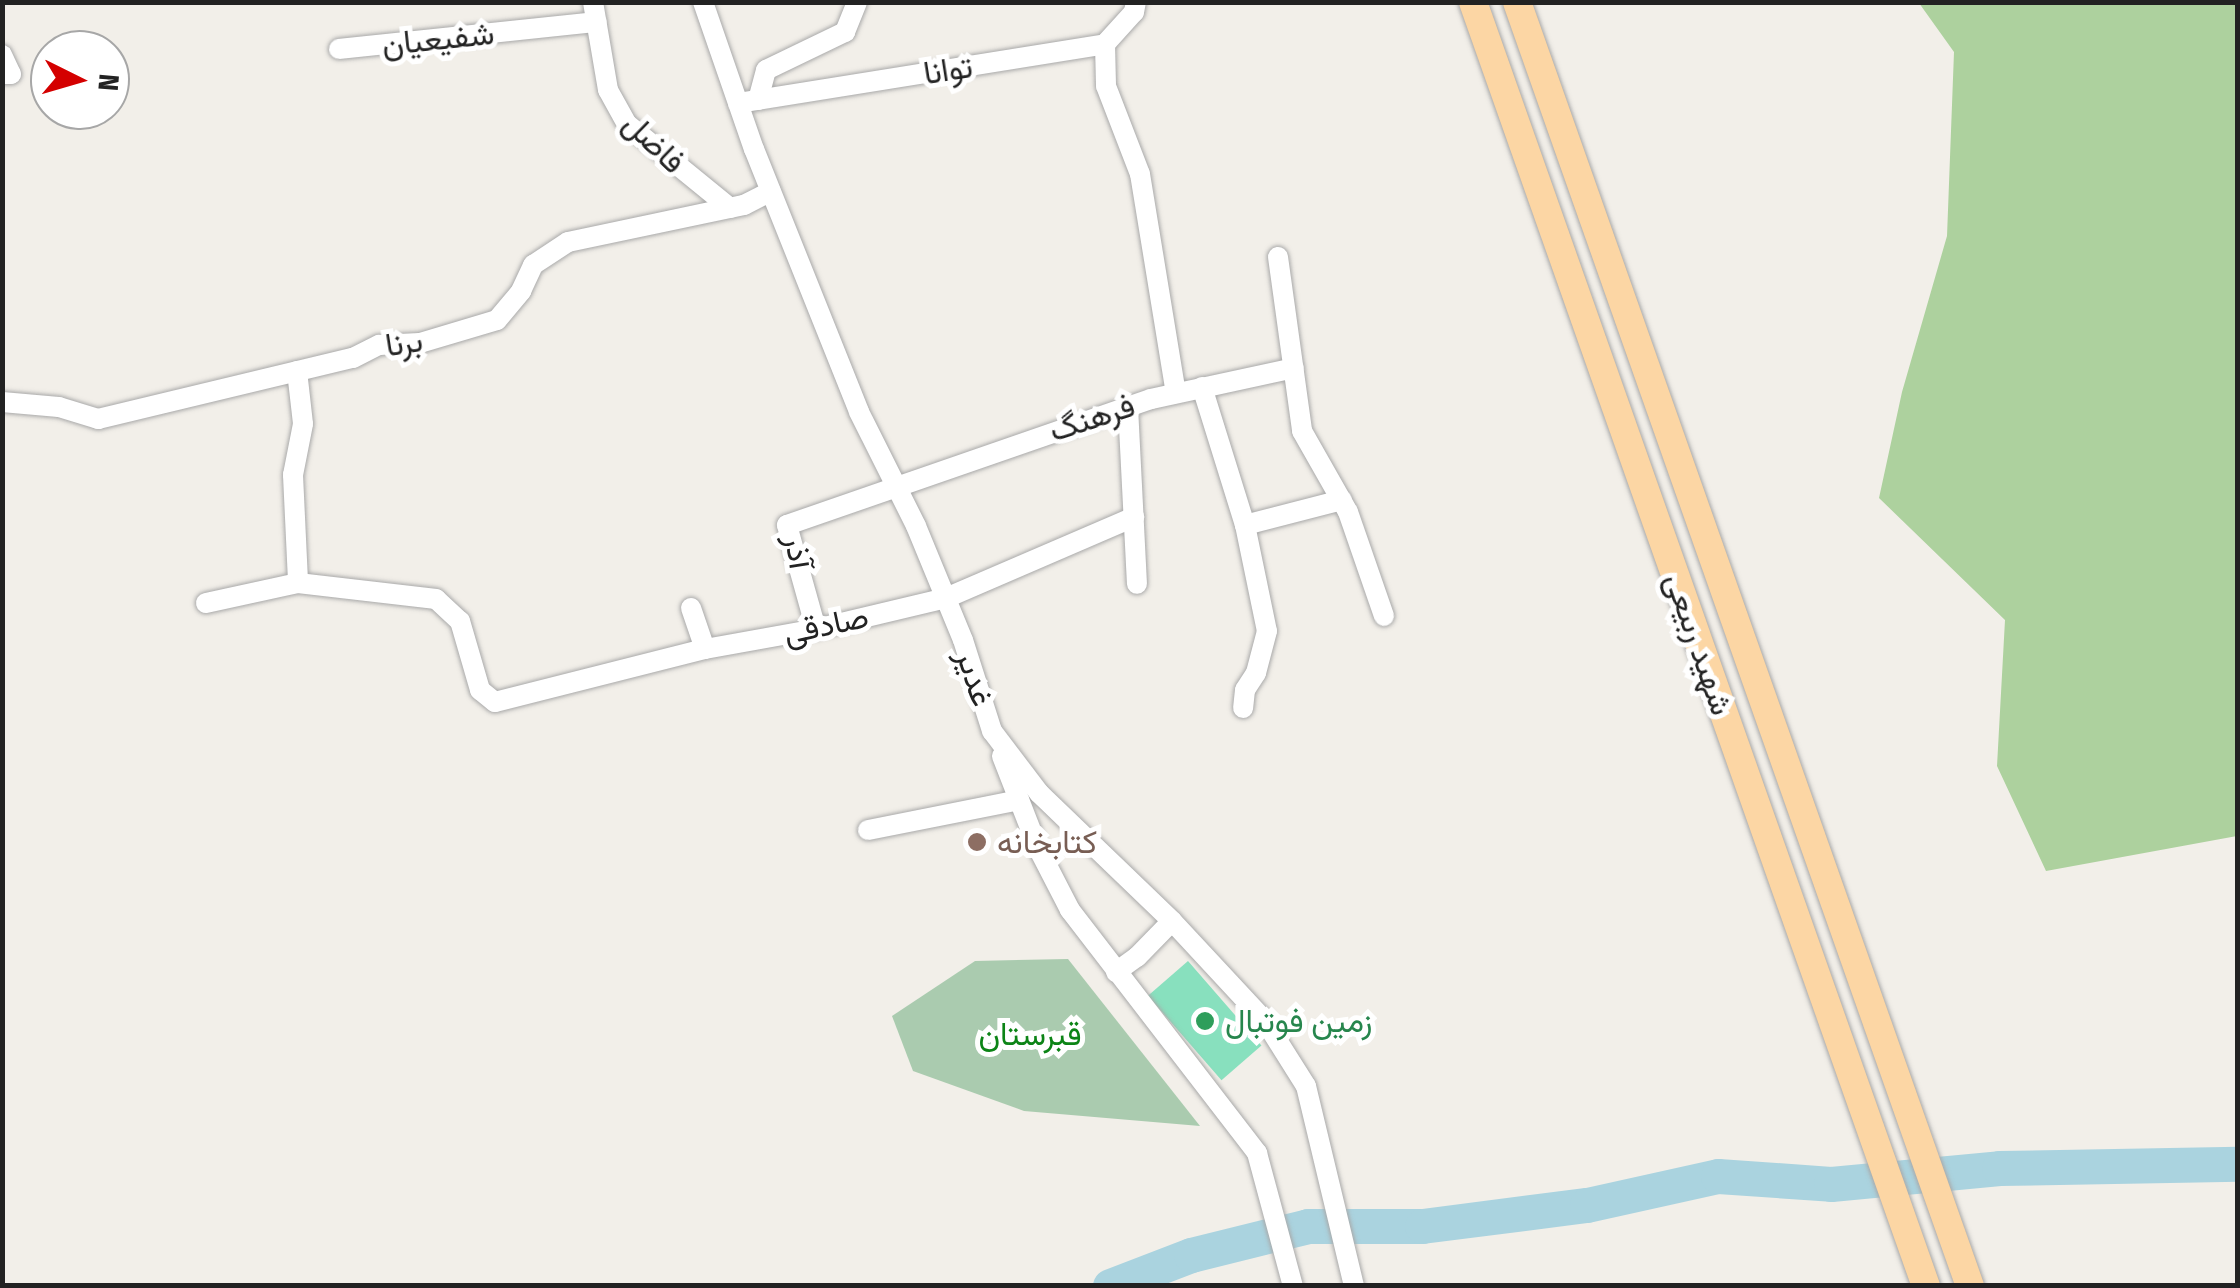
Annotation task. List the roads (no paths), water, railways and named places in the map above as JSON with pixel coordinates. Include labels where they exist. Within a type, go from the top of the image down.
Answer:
[{"type":"main road","name":"شهید ربیعی","points":[[1472,2],[1926,1286]]},
{"type":"main road","name":"شهید ربیعی","points":[[1517,2],[1970,1286]]},
{"type":"main road","points":[[1577,291],[1613,281]]},
{"type":"main road","points":[[1592,340],[1630,330]]},
{"type":"street","name":"غدیر","points":[[703,2],[748,102],[770,192],[859,412],[946,598],[992,731],[1038,793],[1172,921],[1265,1020],[1306,1086],[1353,1283]]},
{"type":"street","points":[[748,102],[766,70],[845,32],[857,2]]},
{"type":"street","points":[[1136,2],[1105,44],[1106,86],[1140,174],[1176,393]]},
{"type":"street","name":"شفیعیان","points":[[339,49],[595,12]]},
{"type":"street","name":"فاضل","points":[[595,12],[608,90],[627,124],[730,208]]},
{"type":"street","name":"توانا","points":[[748,102],[1105,44]]},
{"type":"street","name":"برنا","points":[[2,402],[59,407],[98,420],[354,358],[379,345],[420,343],[496,320],[521,291],[534,265],[568,242],[730,208],[770,192]]},
{"type":"street","points":[[1278,257],[1302,430],[1342,500],[1384,616]]},
{"type":"street","name":"فرهنگ","points":[[896,487],[1128,407],[1294,368]]},
{"type":"street","points":[[206,603],[298,582],[293,475],[303,424],[298,372]]},
{"type":"street","points":[[1202,387],[1245,525],[1267,631],[1256,673],[1245,690],[1243,708]]},
{"type":"street","points":[[1128,407],[1137,584]]},
{"type":"street","name":"آذر","points":[[816,629],[787,525],[896,487]]},
{"type":"street","points":[[1245,525],[1342,500]]},
{"type":"street","name":"صادقی","points":[[298,582],[436,599],[460,621],[480,690],[495,702],[705,649],[816,629],[946,598],[1134,518]]},
{"type":"street","points":[[691,608],[705,649]]},
{"type":"street","points":[[992,731],[1070,910],[1257,1152],[1293,1286]]},
{"type":"street","points":[[868,830],[1019,800]]},
{"type":"street","points":[[1116,972],[1137,957],[1172,921]]},
{"type":"waterway","points":[[1110,1286],[1191,1255],[1308,1226],[1422,1226],[1587,1205],[1718,1176],[1831,1184],[1999,1168],[2238,1164]]},
{"type":"place","name":"کتابخانه","points":[[977,842]]},
{"type":"place","name":"زمین فوتبال","points":[[1205,1021]]},
{"type":"park label","name":"قبرستان","points":[[1030,1034]]}]
